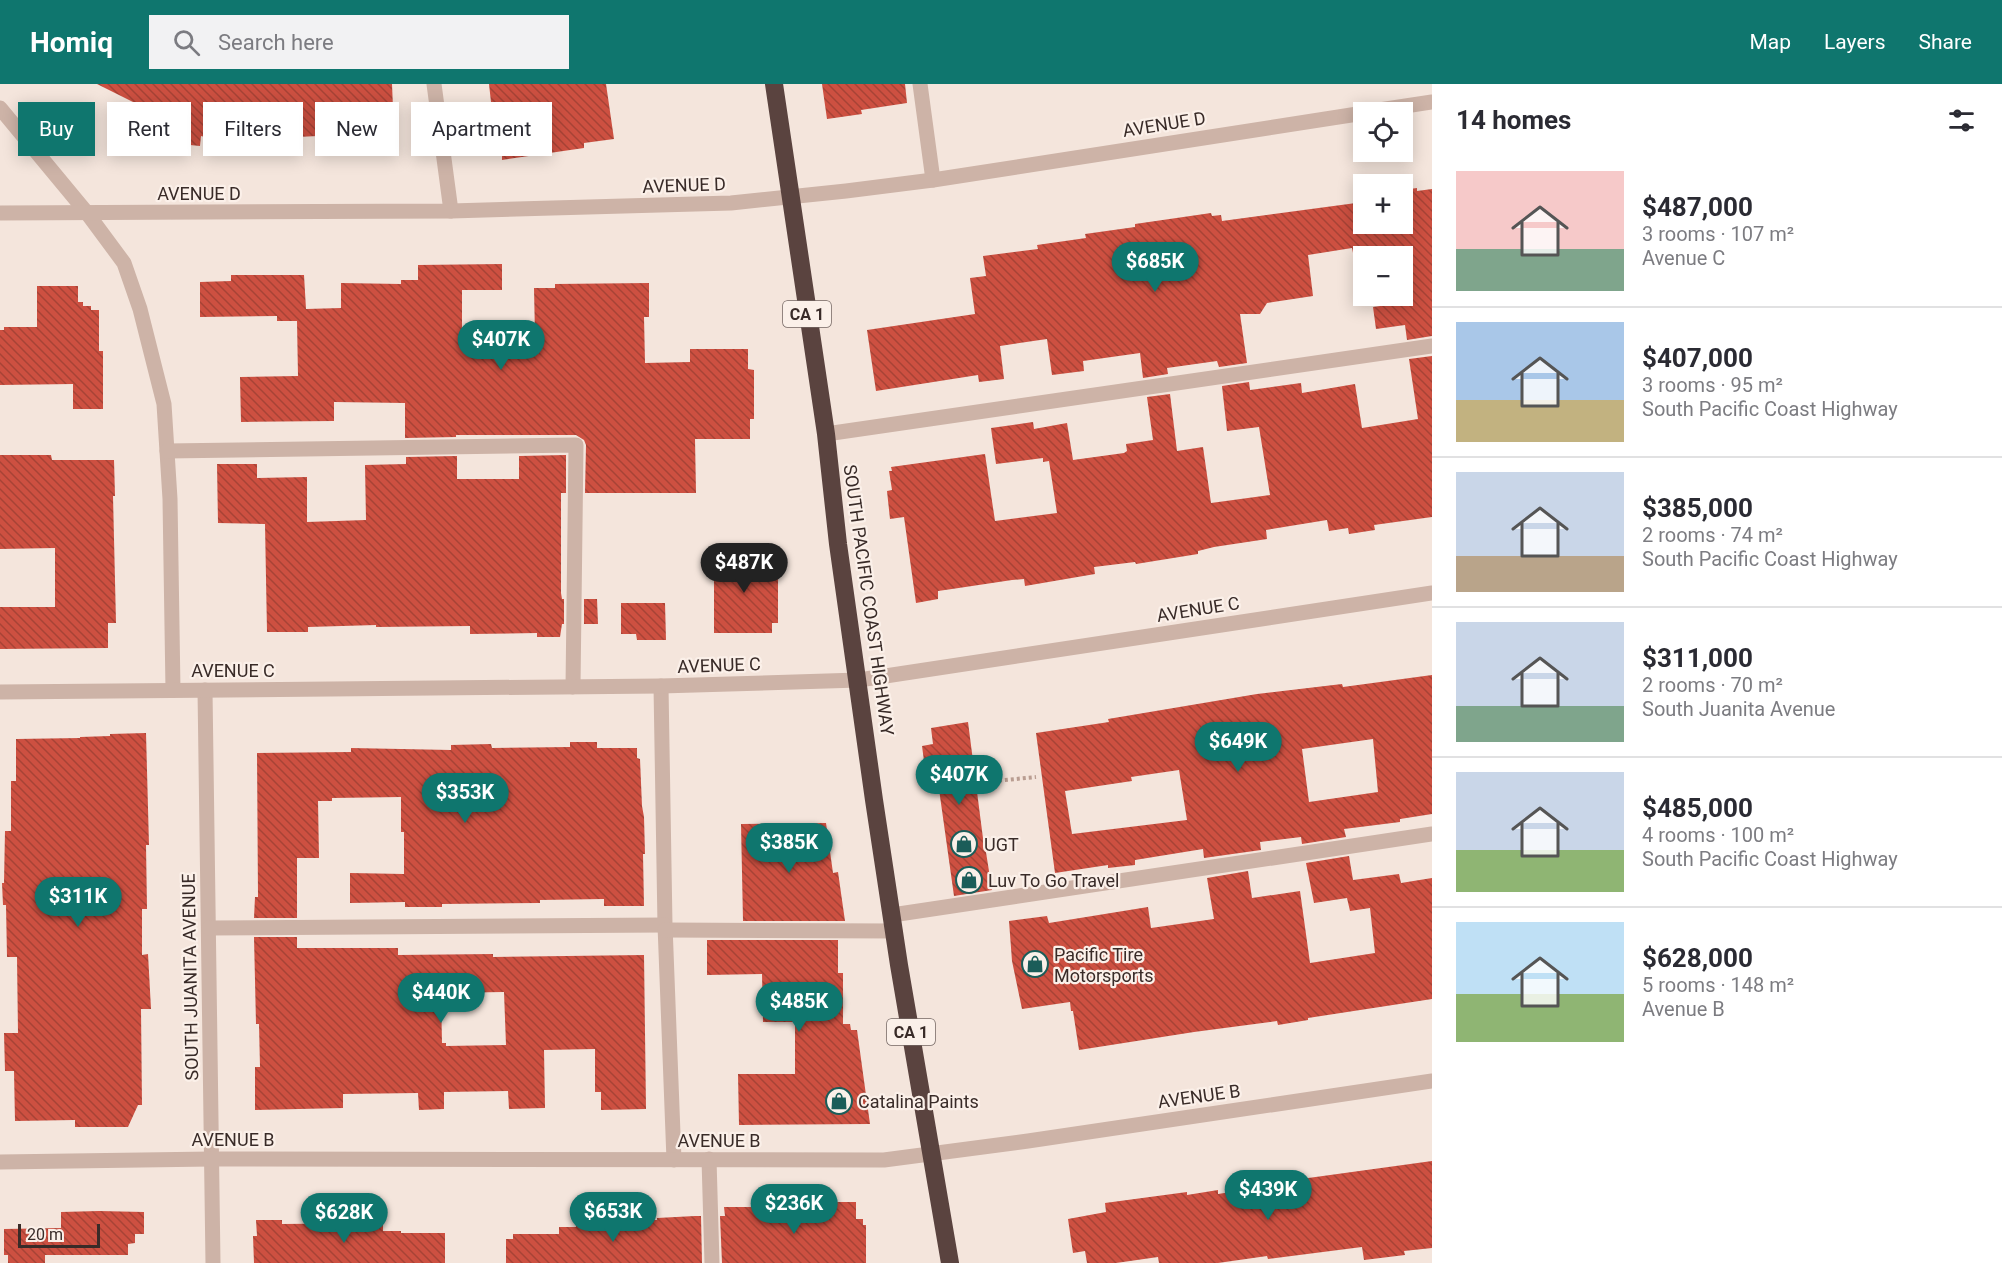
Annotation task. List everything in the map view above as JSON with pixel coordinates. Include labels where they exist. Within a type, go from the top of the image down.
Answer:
[{"type":"highway","name":"SOUTH PACIFIC COAST HIGHWAY","points":[[774,84],[826,434],[838,544],[893,923],[950,1263]]},
{"type":"street","points":[[434,84],[451,211]]},
{"type":"street","points":[[920,84],[933,180]]},
{"type":"street","name":"AVENUE D","points":[[1413,105],[1432,102]]},
{"type":"street","points":[[0,108],[87,213],[124,262],[140,309],[164,404],[170,499],[173,690]]},
{"type":"street","name":"AVENUE D","points":[[0,213],[451,211],[679,206],[790,197],[933,180],[1353,115]]},
{"type":"street","points":[[826,434],[1432,346]]},
{"type":"street","points":[[167,451],[576,446],[573,687]]},
{"type":"street","name":"AVENUE C","points":[[0,692],[661,686],[859,680],[1432,593]]},
{"type":"street","points":[[661,686],[665,928],[674,1160]]},
{"type":"street","name":"SOUTH JUANITA AVENUE","points":[[205,690],[213,1263]]},
{"type":"street","points":[[209,928],[665,928],[893,923],[1432,834]]},
{"type":"street","name":"AVENUE B","points":[[0,1162],[212,1159],[884,1160],[1432,1081]]},
{"type":"street","points":[[709,1159],[712,1263]]},
{"type":"path","points":[[975,783],[1036,777]]},
{"type":"path","points":[[927,789],[939,787]]},
{"type":"building","points":[[97,84],[392,84],[393,102],[315,102],[315,136],[303,137],[303,102],[203,102],[203,137],[201,136],[200,146],[191,145],[191,102],[133,102]]},
{"type":"building","points":[[489,84],[606,84],[614,139],[584,143],[584,148],[552,153],[552,102],[491,102]]},
{"type":"building","points":[[822,84],[905,84],[907,103],[861,110],[862,114],[827,119]]},
{"type":"building","points":[[502,156],[529,156],[502,160]]},
{"type":"building","points":[[1417,188],[1417,191],[1432,189],[1432,336],[1407,340],[1405,325],[1376,329],[1373,307],[1413,306],[1413,246],[1353,246],[1353,253],[1352,248],[1308,255],[1313,296],[1267,303],[1260,314],[1240,314],[1247,363],[1219,367],[1217,361],[1167,368],[1168,374],[1143,378],[1140,353],[1083,361],[1084,371],[1052,375],[1047,339],[1000,346],[1004,379],[979,382],[978,375],[876,391],[867,330],[975,314],[970,278],[986,276],[983,256],[1038,249],[1037,245],[1086,238],[1085,234],[1211,213],[1212,216],[1221,215],[1222,221],[1353,203],[1353,234],[1413,234],[1413,189]]},
{"type":"building","points":[[502,264],[502,290],[462,290],[462,341],[530,340],[530,336],[535,336],[534,288],[555,288],[555,284],[649,283],[649,317],[644,317],[645,363],[690,362],[690,349],[748,349],[748,369],[754,370],[754,419],[750,419],[750,439],[695,439],[696,493],[585,493],[586,445],[584,440],[576,435],[456,435],[456,437],[405,438],[405,403],[334,402],[334,421],[241,422],[240,377],[298,376],[297,321],[277,321],[277,316],[200,317],[200,282],[231,281],[231,275],[304,275],[306,309],[341,308],[341,283],[401,284],[401,280],[418,280],[418,265]]},
{"type":"building","points":[[37,286],[78,286],[78,302],[83,302],[83,306],[91,306],[91,310],[99,310],[99,351],[103,351],[103,409],[73,409],[73,384],[0,385],[0,330],[4,330],[4,327],[37,327]]},
{"type":"building","points":[[1432,356],[1432,517],[1374,525],[1375,530],[1349,534],[1348,528],[1329,531],[1327,520],[1266,530],[1267,539],[1214,547],[1198,551],[1198,554],[1136,564],[1135,562],[1094,567],[1095,574],[1025,586],[1024,579],[938,591],[938,599],[916,603],[904,517],[890,519],[887,491],[892,490],[889,471],[892,471],[891,467],[985,454],[995,521],[1057,513],[1049,461],[1043,462],[1043,458],[996,464],[991,428],[1033,422],[1034,429],[1067,423],[1073,460],[1124,453],[1127,451],[1126,444],[1153,440],[1147,397],[1170,394],[1177,451],[1203,447],[1211,503],[1270,495],[1259,427],[1227,431],[1222,386],[1249,382],[1250,390],[1301,383],[1302,393],[1355,384],[1362,428],[1418,419],[1409,359]]},
{"type":"building","points":[[0,455],[51,455],[52,460],[114,460],[116,623],[108,623],[108,648],[0,649],[0,607],[55,607],[55,548],[0,549]]},
{"type":"building","points":[[566,455],[566,493],[561,493],[561,593],[564,599],[564,624],[562,624],[560,637],[537,637],[537,633],[470,634],[470,626],[308,627],[308,632],[267,632],[265,524],[218,523],[217,464],[257,464],[257,478],[307,477],[307,522],[366,520],[365,465],[406,464],[406,457],[457,456],[457,479],[519,479],[519,456]]},
{"type":"building","points":[[714,554],[768,554],[767,574],[777,574],[778,580],[778,623],[772,623],[772,633],[714,633]]},
{"type":"building","points":[[584,599],[597,599],[598,624],[584,624]]},
{"type":"building","points":[[621,603],[665,603],[666,640],[637,640],[636,634],[621,634]]},
{"type":"building","points":[[1432,675],[1432,814],[1400,819],[1400,822],[1344,829],[1346,837],[1302,844],[1301,837],[1260,842],[1261,850],[1204,858],[1203,849],[1135,860],[1135,865],[1108,868],[1108,865],[1055,873],[1036,733],[1109,722],[1108,719],[1257,694],[1342,684],[1343,687]],"holes":[[[1373,739],[1378,792],[1309,802],[1302,749]],[[1179,770],[1187,820],[1072,834],[1065,791],[1132,781],[1131,777]]]},
{"type":"building","points":[[968,722],[992,890],[954,896],[938,782],[927,783],[922,746],[933,744],[931,728]]},
{"type":"building","points":[[146,733],[149,845],[146,845],[147,909],[142,909],[142,955],[148,954],[151,1009],[141,1009],[142,1105],[138,1105],[128,1127],[75,1127],[75,1120],[15,1121],[14,1071],[5,1071],[4,1033],[18,1033],[17,957],[7,957],[6,905],[3,905],[2,883],[4,883],[5,831],[11,831],[11,781],[16,781],[16,739],[80,738]]},
{"type":"building","points":[[570,742],[597,742],[597,748],[637,748],[637,758],[640,759],[644,817],[644,906],[604,906],[604,899],[540,900],[540,903],[442,904],[442,907],[405,907],[405,902],[350,903],[350,873],[404,874],[401,797],[332,798],[332,801],[318,801],[319,858],[297,858],[297,918],[254,918],[255,897],[258,897],[257,753],[351,752],[351,748],[451,750],[451,745],[491,744],[492,748],[570,747]]},
{"type":"building","points":[[826,823],[833,873],[838,872],[845,921],[743,921],[741,824]]},
{"type":"building","points":[[1349,856],[1353,880],[1399,874],[1401,883],[1432,878],[1432,999],[1308,1018],[1308,1020],[1278,1025],[1277,1021],[1079,1050],[1070,1002],[1022,1009],[1012,961],[1009,921],[1047,916],[1049,923],[1148,907],[1151,928],[1214,919],[1207,878],[1248,871],[1252,898],[1300,891],[1310,963],[1375,953],[1370,908],[1350,911],[1347,898],[1314,903],[1306,863]]},
{"type":"building","points":[[254,937],[297,937],[297,948],[398,948],[398,955],[493,954],[493,957],[644,955],[646,1109],[601,1110],[601,1092],[595,1092],[595,1049],[544,1050],[545,1108],[509,1109],[508,1091],[444,1092],[444,1109],[419,1110],[418,1093],[343,1094],[343,1108],[255,1110],[255,1067],[260,1067],[259,1024],[256,1024]],"holes":[[[504,992],[506,1045],[446,1046],[446,1043],[442,1043],[441,993]]]},
{"type":"building","points":[[707,940],[838,940],[838,973],[843,973],[843,1024],[850,1024],[851,1030],[857,1030],[870,1124],[739,1125],[738,1074],[795,1074],[795,1022],[763,1022],[762,974],[707,975]]},
{"type":"building","points":[[1432,1161],[1432,1248],[1404,1251],[1405,1255],[1364,1260],[1362,1247],[1218,1263],[1159,1263],[1158,1257],[1116,1263],[1087,1263],[1085,1251],[1073,1253],[1068,1219],[1106,1212],[1105,1203],[1187,1192],[1187,1195],[1218,1190],[1218,1194],[1301,1181],[1301,1179]]},
{"type":"building","points":[[804,1202],[856,1202],[856,1219],[863,1219],[863,1225],[866,1225],[866,1263],[722,1263],[720,1216],[725,1216],[724,1207],[791,1210]]},
{"type":"building","points":[[61,1212],[144,1212],[144,1234],[135,1234],[135,1243],[128,1244],[128,1255],[45,1255],[45,1263],[8,1263],[8,1255],[4,1255],[4,1229],[61,1228]]},
{"type":"building","points":[[701,1216],[702,1263],[506,1263],[506,1239],[513,1239],[513,1234],[559,1234],[559,1227],[576,1227],[576,1223],[609,1223],[609,1220],[657,1220],[657,1218]]},
{"type":"building","points":[[256,1220],[282,1220],[282,1224],[383,1223],[383,1231],[445,1233],[445,1263],[254,1263],[253,1236],[257,1236]]},
{"type":"place","name":"UGT","points":[[964,844]]},
{"type":"place","name":"Luv To Go Travel","points":[[969,880]]},
{"type":"place","name":"Pacific Tire Motorsports","points":[[1035,964]]},
{"type":"place","name":"Catalina Paints","points":[[839,1101]]}]
